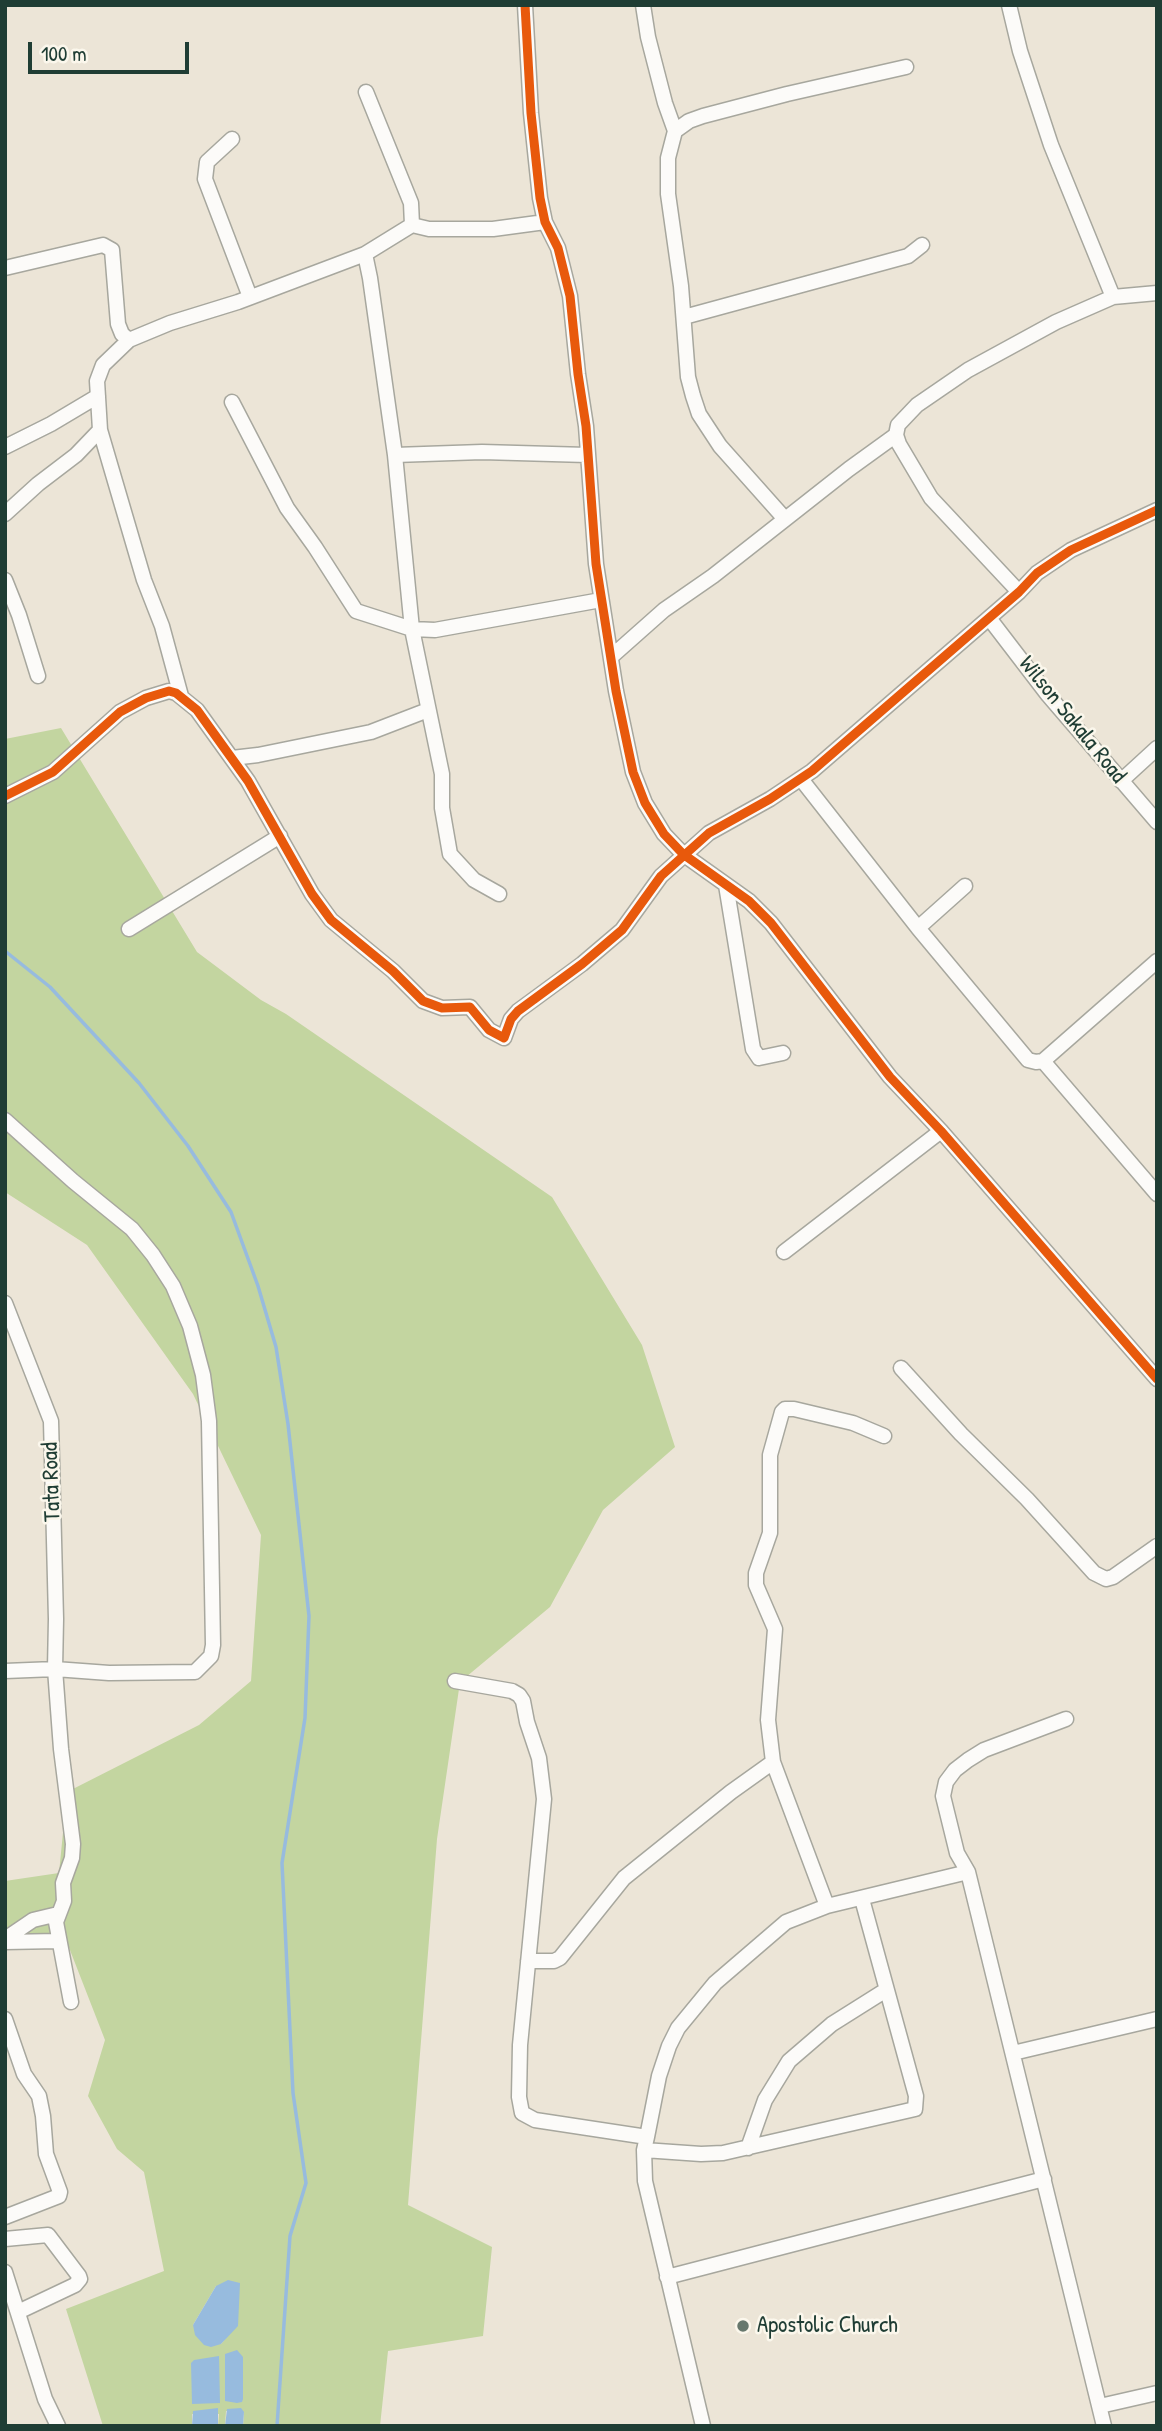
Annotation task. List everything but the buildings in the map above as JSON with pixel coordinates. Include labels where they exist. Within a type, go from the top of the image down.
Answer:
[{"type":"street","points":[[525,5],[531,113],[545,222],[558,247],[570,296],[586,426],[601,600],[634,772],[641,794],[657,824],[683,854],[749,901],[771,923],[890,1077],[941,1131],[1157,1378]]},
{"type":"street","points":[[643,5],[648,37],[675,131],[668,159],[668,194],[684,317],[688,377],[699,414],[720,446],[785,519]]},
{"type":"street","points":[[1009,5],[1020,51],[1047,135],[1112,297]]},
{"type":"street","points":[[675,131],[689,121],[704,116],[906,67]]},
{"type":"street","points":[[366,92],[411,203],[412,225]]},
{"type":"street","points":[[232,139],[207,162],[205,179],[250,297]]},
{"type":"street","points":[[181,696],[162,626],[144,580],[100,430],[97,381],[103,365],[129,340],[365,254],[412,225],[429,229],[493,229],[545,222]]},
{"type":"street","points":[[5,268],[103,245],[112,250],[118,324],[122,334],[129,340]]},
{"type":"street","points":[[684,317],[908,256],[922,245]]},
{"type":"street","points":[[365,254],[395,456],[412,629],[442,774],[442,808],[450,853],[474,880],[499,894]]},
{"type":"street","points":[[1019,592],[931,498],[899,444],[896,435],[898,425],[917,405],[968,370],[1056,322],[1112,297],[1157,293]]},
{"type":"street","points":[[5,447],[98,396]]},
{"type":"street","points":[[232,402],[287,508],[356,611],[412,629],[435,630],[601,600]]},
{"type":"street","points":[[5,514],[76,455],[100,430]]},
{"type":"street","points":[[611,657],[664,610],[713,576],[896,435]]},
{"type":"street","points":[[395,456],[482,452],[587,455]]},
{"type":"street","points":[[5,796],[53,772],[120,712],[169,691],[181,696],[197,710],[232,758],[331,920],[393,971],[423,1001],[442,1008],[470,1007],[489,1030],[504,1038],[511,1019],[518,1011],[582,964],[622,930],[661,876],[683,854],[709,833],[801,779],[1019,592],[1037,573],[1071,550],[1157,510]]},
{"type":"street","points":[[5,580],[38,676]]},
{"type":"street","name":"Wilson Sakala Road","points":[[989,618],[1048,695],[1157,822]]},
{"type":"street","points":[[232,758],[371,732],[428,710]]},
{"type":"street","points":[[1121,781],[1157,748]]},
{"type":"street","points":[[801,779],[918,928],[1028,1060],[1043,1061],[1157,961]]},
{"type":"street","points":[[129,929],[280,836]]},
{"type":"street","points":[[726,885],[754,1049],[759,1059],[783,1053]]},
{"type":"street","points":[[918,928],[965,886]]},
{"type":"street","points":[[1043,1061],[1157,1194]]},
{"type":"street","points":[[5,1120],[73,1181],[132,1228],[173,1286],[190,1326],[203,1374],[209,1421],[213,1614],[211,1657],[195,1672],[109,1673],[55,1669],[5,1671]]},
{"type":"street","points":[[784,1252],[941,1131]]},
{"type":"street","name":"Tata Road","points":[[5,1303],[51,1421],[55,1669],[61,1749],[74,1844],[63,1883],[63,1906],[56,1922],[71,2002]]},
{"type":"street","points":[[901,1368],[1094,1573],[1106,1579],[1113,1577],[1157,1546]]},
{"type":"street","points":[[827,1906],[773,1762],[768,1720],[775,1629],[755,1579],[758,1562],[770,1533],[770,1455],[780,1415],[785,1409],[853,1423],[884,1436]]},
{"type":"street","points":[[455,1681],[512,1691],[519,1695],[539,1758],[544,1799],[520,2045],[519,2097],[522,2113],[535,2120],[701,2154],[748,2148],[915,2109],[916,2096],[862,1899]]},
{"type":"street","points":[[1066,1719],[984,1750],[955,1770],[946,1782],[943,1796],[957,1853],[968,1872],[1104,2426]]},
{"type":"street","points":[[528,1961],[554,1961],[560,1958],[624,1878],[731,1792],[773,1762]]},
{"type":"street","points":[[703,2426],[645,2181],[645,2143],[659,2076],[669,2046],[695,2005],[715,1983],[777,1927],[827,1906],[968,1872]]},
{"type":"street","points":[[5,1941],[33,1920],[58,1914]]},
{"type":"street","points":[[5,1941],[58,1941]]},
{"type":"street","points":[[748,2148],[765,2100],[789,2062],[832,2024],[886,1990]]},
{"type":"street","points":[[5,2019],[24,2074],[39,2096],[47,2154],[60,2192],[59,2196],[5,2217]]},
{"type":"street","points":[[1013,2053],[1157,2019]]},
{"type":"street","points":[[667,2277],[1044,2179]]},
{"type":"street","points":[[5,2239],[48,2235],[79,2276],[75,2285],[18,2312]]},
{"type":"street","points":[[5,2272],[45,2399],[58,2426]]},
{"type":"street","points":[[1100,2406],[1157,2393]]},
{"type":"green space","points":[[61,728],[197,952],[261,1000],[286,1014],[552,1197],[642,1345],[675,1447],[603,1510],[550,1607],[460,1682],[437,1839],[408,2205],[492,2247],[483,2336],[388,2351],[380,2426],[243,2426],[244,2412],[226,2411],[225,2426],[218,2426],[219,2414],[192,2414],[192,2426],[103,2426],[66,2309],[164,2271],[144,2172],[117,2149],[88,2096],[105,2040],[68,1945],[5,1947],[5,1881],[59,1873],[67,1792],[199,1725],[251,1681],[261,1535],[193,1394],[87,1245],[5,1192],[5,739]],"holes":[[[216,2286],[226,2338],[221,2344],[193,2325]]]},
{"type":"water","points":[[228,2280],[240,2283],[238,2326],[221,2344],[211,2347],[204,2345],[195,2335],[193,2325],[216,2286]]},
{"type":"water","points":[[237,2350],[243,2357],[243,2399],[237,2403],[225,2401],[225,2354]]},
{"type":"water","points":[[219,2356],[220,2403],[192,2404],[191,2363],[194,2360]]},
{"type":"water","points":[[218,2408],[218,2426],[192,2426],[193,2411]]},
{"type":"water","points":[[241,2408],[244,2412],[243,2426],[225,2426],[227,2409]]},
{"type":"waterway","points":[[5,951],[50,987],[139,1083],[188,1146],[231,1212],[258,1286],[276,1347],[288,1424],[309,1616],[305,1718],[282,1863],[293,2093],[306,2183],[290,2236],[277,2426]]},
{"type":"cycle path","points":[[525,5],[531,113],[540,198],[545,222],[558,248],[570,296],[586,426],[596,564],[616,691],[633,772],[645,803],[664,834],[683,854],[749,901],[771,923],[890,1077],[941,1131],[1157,1379]]},
{"type":"cycle path","points":[[5,796],[53,772],[120,712],[146,698],[169,691],[176,693],[197,710],[248,781],[312,894],[331,920],[393,971],[423,1001],[442,1008],[470,1007],[489,1030],[504,1038],[511,1019],[518,1011],[582,964],[622,930],[661,876],[709,833],[770,799],[812,771],[1019,592],[1037,573],[1071,550],[1157,510]]},
{"type":"place","name":"Apostolic Church","points":[[743,2326]]}]
